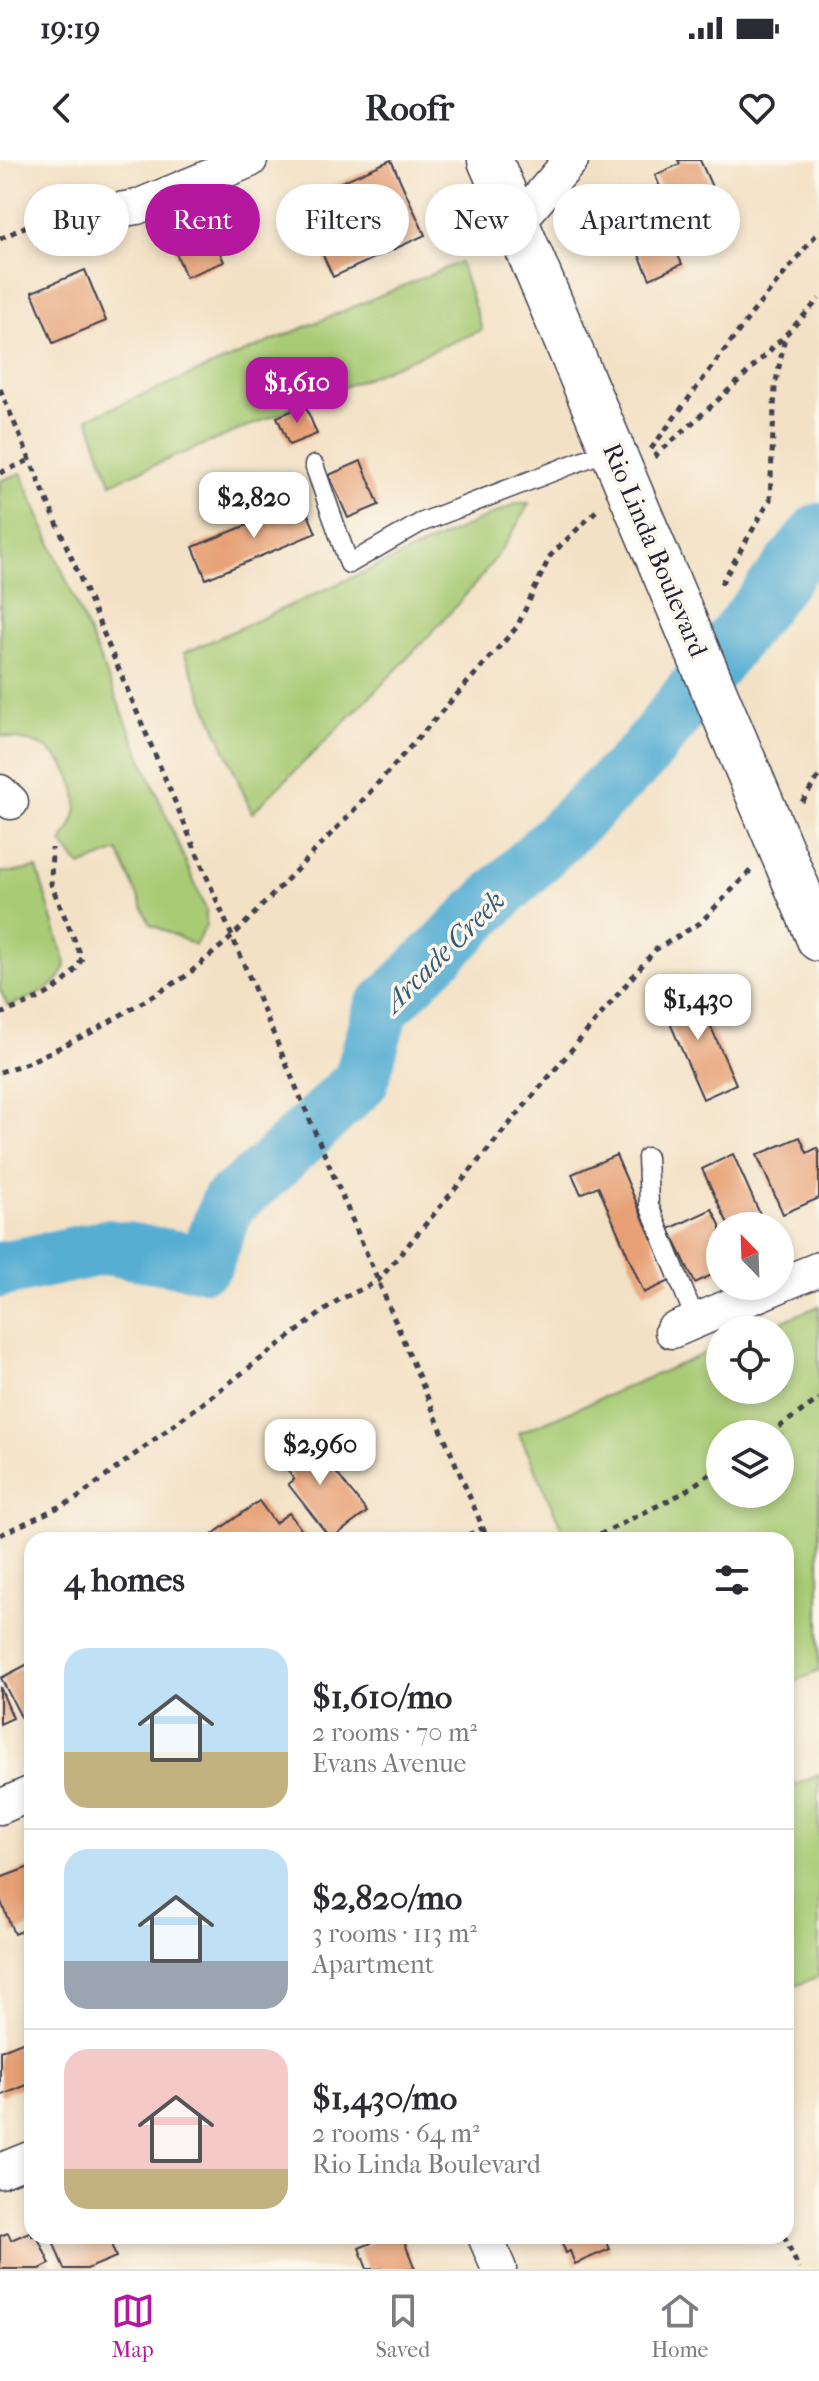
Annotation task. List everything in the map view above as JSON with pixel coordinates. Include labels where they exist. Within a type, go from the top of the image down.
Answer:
[{"type":"main road","name":"Rio Linda Boulevard","points":[[490,160],[500,184]]},
{"type":"main road","name":"Rio Linda Boulevard","points":[[531,256],[819,939]]},
{"type":"street","points":[[129,208],[250,160]]},
{"type":"street","points":[[537,200],[571,160]]},
{"type":"street","points":[[794,1280],[819,1269]]},
{"type":"street","points":[[684,1326],[746,1300]]},
{"type":"street","points":[[0,1807],[24,1796]]},
{"type":"street","points":[[0,2171],[24,2161]]},
{"type":"street","points":[[488,2244],[499,2269]]},
{"type":"lane","points":[[314,465],[349,564],[420,523],[619,465]]},
{"type":"lane","points":[[647,1157],[649,1205],[684,1326]]},
{"type":"path","points":[[0,1072],[27,1063],[94,1031],[186,976],[232,937],[353,811],[517,627],[550,556],[619,465],[753,312],[819,231]]},
{"type":"path","points":[[0,239],[16,232]]},
{"type":"path","points":[[619,465],[726,394],[819,299]]},
{"type":"path","points":[[721,584],[770,500],[775,387],[786,336]]},
{"type":"path","points":[[0,389],[485,1532]]},
{"type":"path","points":[[0,473],[30,460]]},
{"type":"path","points":[[0,1535],[76,1499],[337,1301],[378,1281],[655,950],[700,923],[778,844]]},
{"type":"path","points":[[0,1014],[42,999],[77,970],[82,958],[51,884],[52,848]]},
{"type":"path","points":[[789,1420],[819,1399]]},
{"type":"path","points":[[605,1532],[681,1494],[706,1477]]},
{"type":"path","points":[[474,1532],[483,1528]]},
{"type":"path","points":[[788,2244],[799,2269]]},
{"type":"green space","points":[[460,262],[482,330],[111,483],[88,418]]},
{"type":"green space","points":[[21,473],[206,910],[206,926],[195,945],[150,924],[118,851],[80,866],[62,843],[77,809],[74,786],[67,770],[42,746],[0,735],[0,481]]},
{"type":"green space","points":[[518,503],[529,503],[494,560],[466,595],[252,813],[184,653]]},
{"type":"green space","points":[[37,868],[66,964],[51,987],[8,1006],[0,990],[0,872]]},
{"type":"green space","points":[[819,1306],[819,1671],[794,1682],[794,1532],[563,1532],[519,1433],[706,1353],[706,1404],[794,1404],[794,1316]]},
{"type":"green space","points":[[819,1775],[819,1976],[794,1987],[794,1786]]},
{"type":"building","points":[[391,160],[402,184],[337,184]]},
{"type":"building","points":[[678,160],[700,160],[711,184],[659,184],[655,175],[680,164]]},
{"type":"building","points":[[409,200],[425,235],[409,242]]},
{"type":"building","points":[[177,256],[221,256],[224,262],[186,277]]},
{"type":"building","points":[[323,256],[379,256],[333,277]]},
{"type":"building","points":[[639,256],[678,256],[682,264],[650,279]]},
{"type":"building","points":[[85,270],[106,321],[53,343],[32,292]]},
{"type":"building","points":[[305,405],[317,434],[289,445],[277,417]]},
{"type":"building","points":[[361,461],[379,505],[348,518],[329,475]]},
{"type":"building","points":[[303,502],[316,533],[206,579],[193,547]]},
{"type":"building","points":[[693,986],[736,1084],[703,1099],[660,1000]]},
{"type":"building","points":[[800,1137],[807,1153],[817,1148],[819,1198],[782,1212],[757,1155]]},
{"type":"building","points":[[733,1154],[759,1212],[722,1212],[702,1169]]},
{"type":"building","points":[[616,1155],[670,1281],[644,1293],[598,1186],[581,1194],[572,1174]]},
{"type":"building","points":[[712,1209],[714,1212],[706,1212],[706,1278],[695,1283],[669,1229]]},
{"type":"building","points":[[306,1434],[367,1512],[340,1532],[326,1532],[288,1484],[294,1479],[276,1456]]},
{"type":"building","points":[[259,1501],[275,1523],[289,1513],[303,1532],[216,1532]]},
{"type":"building","points":[[24,1666],[24,1716],[21,1717],[1,1678]]},
{"type":"building","points":[[0,1687],[13,1718],[0,1724]]},
{"type":"building","points":[[24,1869],[24,1930],[14,1934],[0,1899],[0,1878]]},
{"type":"building","points":[[24,2041],[24,2086],[0,2096],[0,2051]]},
{"type":"building","points":[[8,2233],[11,2240],[24,2234],[24,2244],[41,2244],[50,2264],[40,2269],[0,2269],[0,2236]]},
{"type":"building","points":[[54,2244],[111,2244],[116,2257],[87,2269],[64,2269]]},
{"type":"building","points":[[369,2244],[405,2244],[415,2269],[367,2269],[359,2248]]},
{"type":"building","points":[[562,2244],[608,2244],[610,2249],[575,2264],[570,2251],[566,2253]]},
{"type":"waterway","name":"Arcade Creek","points":[[0,1270],[106,1247],[205,1263],[228,1203],[269,1169],[361,1081],[381,1009],[643,755],[819,531]]}]
